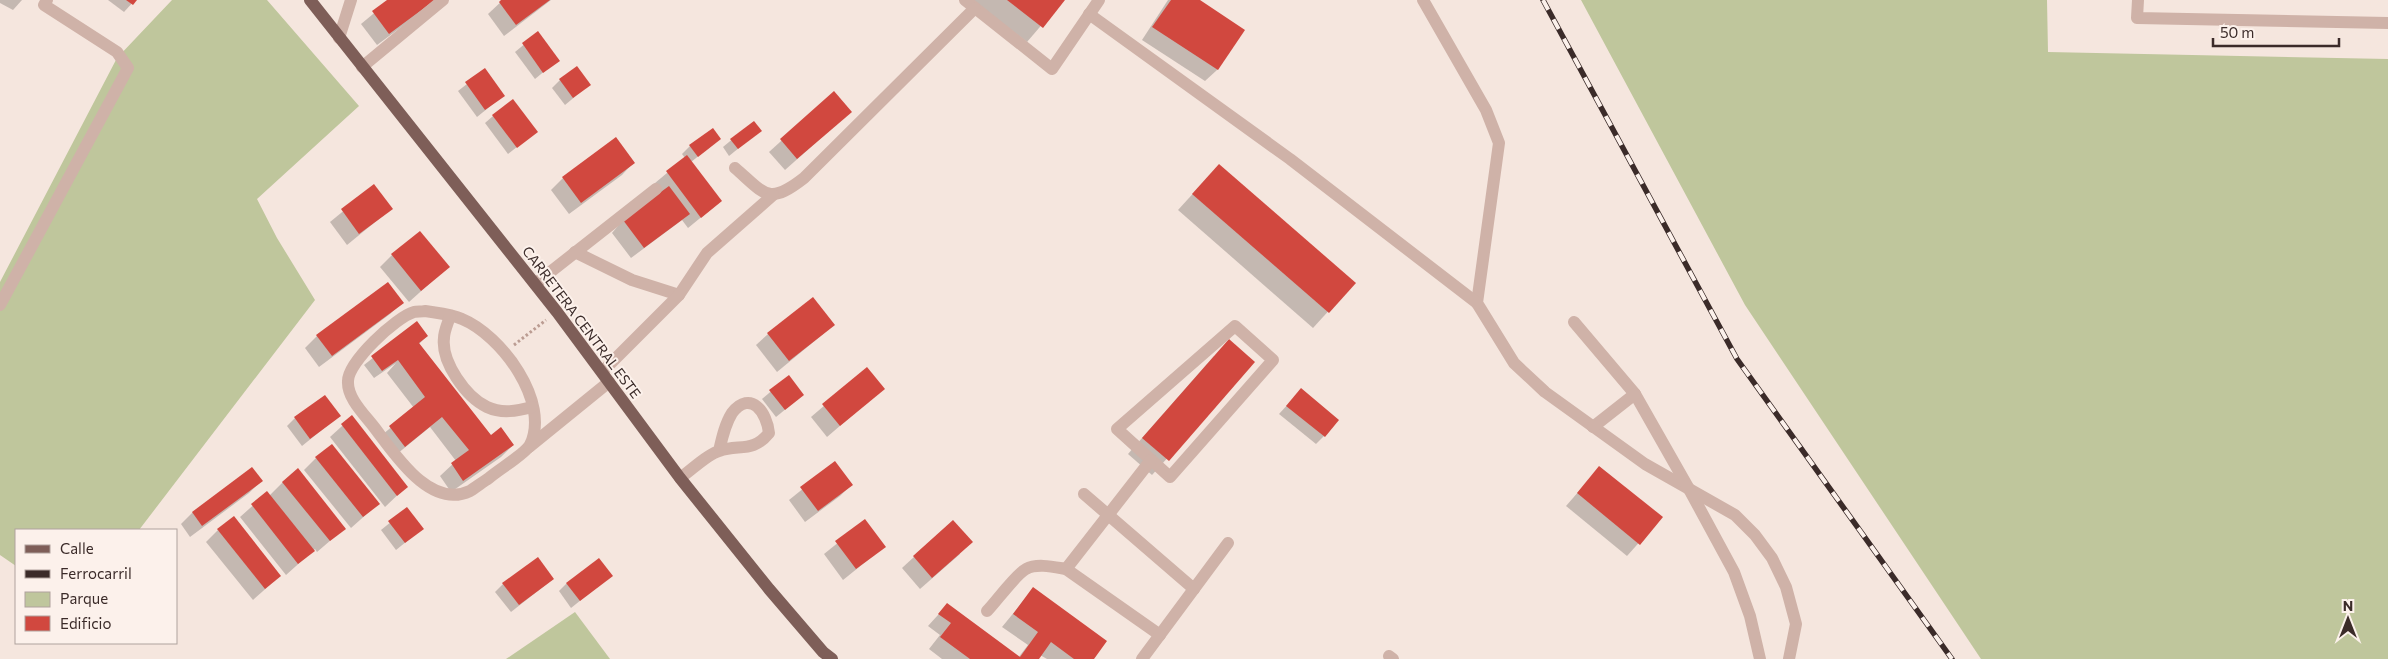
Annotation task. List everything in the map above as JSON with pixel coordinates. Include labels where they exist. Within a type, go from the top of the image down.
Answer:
[{"type":"main road","name":"CARRETERA CENTRAL ESTE","points":[[310,0],[557,312],[680,478],[769,589],[823,652],[832,659]]},
{"type":"lane","points":[[0,305],[128,68],[117,52],[44,5],[47,0]]},
{"type":"lane","points":[[339,38],[352,0]]},
{"type":"lane","points":[[362,67],[443,0]]},
{"type":"lane","points":[[529,447],[535,431],[532,407],[526,384],[505,352],[481,330],[462,319],[425,311],[413,312],[384,332],[362,353],[351,370],[348,381],[352,397],[400,461],[424,486],[451,494],[469,491],[529,447],[606,377],[680,295],[708,253],[773,196],[786,191],[804,178],[970,4],[1052,69],[1099,0]]},
{"type":"lane","points":[[1423,0],[1486,110],[1498,143],[1477,303]]},
{"type":"lane","points":[[2138,0],[2138,18],[2388,23]]},
{"type":"lane","points":[[1089,14],[1290,159],[1477,303],[1514,363],[1545,392],[1645,464],[1735,515],[1756,535],[1772,558],[1786,587],[1796,624],[1789,659]]},
{"type":"lane","points":[[734,168],[762,192],[773,196]]},
{"type":"lane","points":[[535,284],[656,189]]},
{"type":"lane","points":[[575,252],[632,280],[680,295]]},
{"type":"lane","points":[[450,316],[444,338],[446,356],[456,374],[474,398],[488,407],[503,411],[517,411],[532,407]]},
{"type":"lane","points":[[1574,322],[1635,394],[1689,489],[1734,572],[1750,616],[1760,659]]},
{"type":"lane","points":[[1235,326],[1272,360],[1170,477],[1151,460],[1117,430],[1235,326]]},
{"type":"lane","points":[[1593,427],[1635,394]]},
{"type":"lane","points":[[680,478],[719,451]]},
{"type":"lane","points":[[1066,569],[1151,460]]},
{"type":"lane","points":[[1084,494],[1194,589]]},
{"type":"lane","points":[[1142,659],[1228,543]]},
{"type":"lane","points":[[987,611],[1025,569],[1038,566],[1066,569],[1160,636]]},
{"type":"path","points":[[505,352],[557,312]]},
{"type":"green space","points":[[172,0],[267,0],[359,106],[257,199],[277,238],[315,300],[140,529],[15,529],[15,565],[0,555],[0,282],[117,58]]},
{"type":"green space","points":[[1581,0],[2047,0],[2048,52],[2388,59],[2388,659],[1981,659],[1745,305]]},
{"type":"green space","points":[[575,612],[610,659],[506,659]]},
{"type":"building","points":[[126,0],[137,0],[133,5]]},
{"type":"building","points":[[387,0],[435,0],[389,34],[372,11]]},
{"type":"building","points":[[501,0],[550,0],[516,25],[499,2]]},
{"type":"building","points":[[1007,0],[1065,0],[1043,28]]},
{"type":"building","points":[[1171,0],[1200,0],[1245,30],[1218,70],[1152,27]]},
{"type":"building","points":[[538,31],[560,61],[543,73],[522,43]]},
{"type":"building","points":[[577,66],[591,85],[573,98],[559,79]]},
{"type":"building","points":[[485,68],[505,96],[485,110],[465,82]]},
{"type":"building","points":[[834,91],[852,112],[797,159],[780,139]]},
{"type":"building","points":[[513,99],[538,132],[517,148],[492,115]]},
{"type":"building","points":[[754,121],[762,131],[738,149],[730,139]]},
{"type":"building","points":[[713,128],[721,139],[698,157],[689,145]]},
{"type":"building","points":[[616,137],[635,163],[581,203],[562,177]]},
{"type":"building","points":[[687,155],[722,201],[701,218],[666,171]]},
{"type":"building","points":[[1219,164],[1356,283],[1329,313],[1192,194]]},
{"type":"building","points":[[374,184],[393,209],[359,234],[341,209]]},
{"type":"building","points":[[669,186],[690,214],[644,248],[623,220]]},
{"type":"building","points":[[420,231],[450,267],[421,291],[391,254]]},
{"type":"building","points":[[388,282],[404,303],[332,356],[316,335]]},
{"type":"building","points":[[813,297],[835,325],[789,361],[767,333]]},
{"type":"building","points":[[417,321],[428,336],[419,343],[491,435],[501,427],[514,445],[463,481],[451,463],[469,450],[442,417],[405,447],[389,426],[425,397],[398,360],[382,371],[371,356]]},
{"type":"building","points":[[1229,339],[1255,362],[1169,461],[1142,438]]},
{"type":"building","points":[[867,367],[885,389],[840,426],[822,404]]},
{"type":"building","points":[[789,375],[804,395],[785,410],[769,390]]},
{"type":"building","points":[[1301,388],[1339,420],[1325,437],[1286,406]]},
{"type":"building","points":[[325,395],[341,416],[310,439],[294,417]]},
{"type":"building","points":[[352,415],[408,487],[397,496],[341,424]]},
{"type":"building","points":[[332,444],[380,504],[363,517],[315,457]]},
{"type":"building","points":[[835,461],[853,485],[818,511],[800,487]]},
{"type":"building","points":[[1599,466],[1663,517],[1640,545],[1577,493]]},
{"type":"building","points":[[252,467],[263,481],[202,526],[192,512]]},
{"type":"building","points":[[298,468],[346,529],[330,541],[282,482]]},
{"type":"building","points":[[267,491],[315,551],[298,564],[251,504]]},
{"type":"building","points":[[407,507],[424,529],[405,543],[388,521]]},
{"type":"building","points":[[234,516],[281,576],[265,589],[217,529]]},
{"type":"building","points":[[865,519],[886,547],[856,569],[835,541]]},
{"type":"building","points":[[953,520],[973,542],[932,578],[913,556]]},
{"type":"building","points":[[538,557],[554,579],[519,605],[502,583]]},
{"type":"building","points":[[599,558],[613,576],[580,601],[566,583]]},
{"type":"building","points":[[1033,587],[1107,641],[1094,659],[1074,659],[1051,642],[1039,659],[970,659],[940,637],[951,623],[938,614],[947,603],[1020,657],[1038,632],[1013,614]]},
{"type":"railway","points":[[1543,0],[1737,359],[1952,659]]}]
